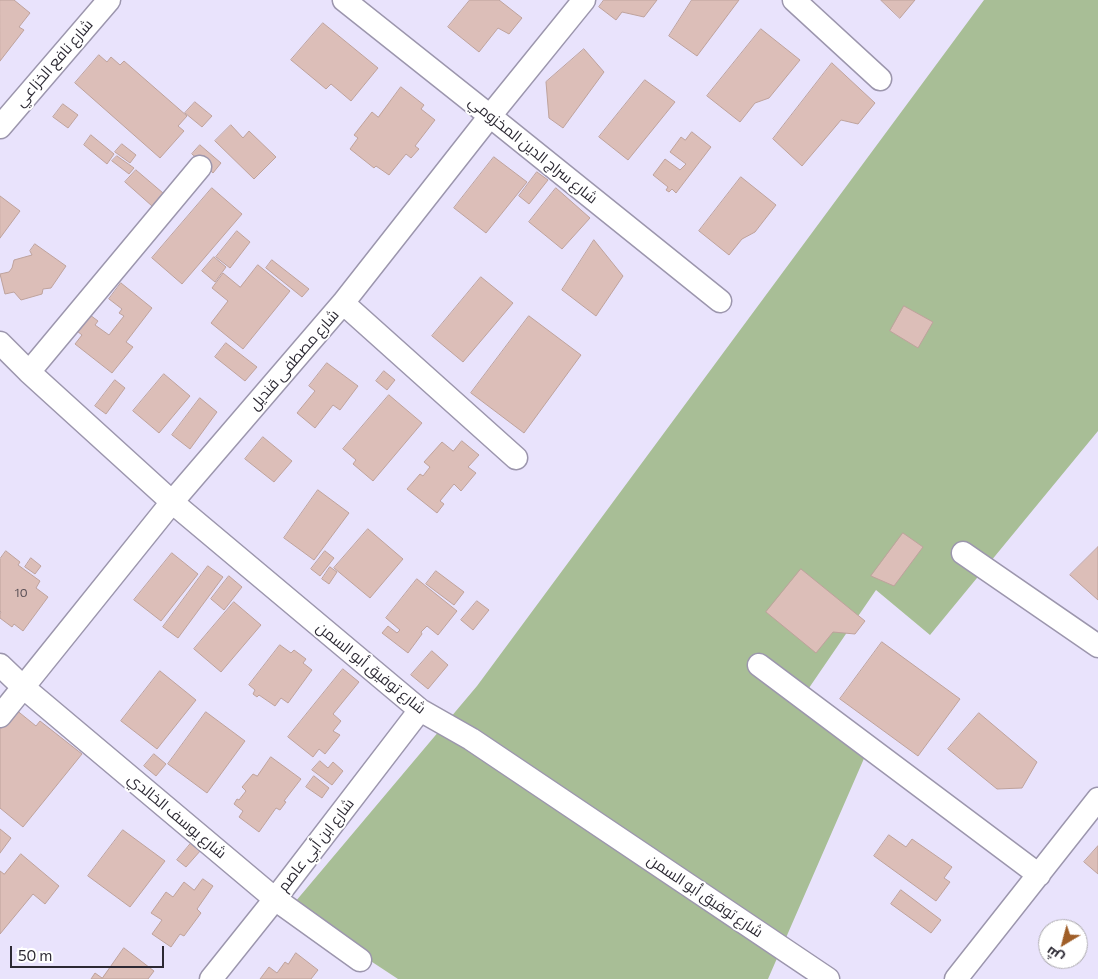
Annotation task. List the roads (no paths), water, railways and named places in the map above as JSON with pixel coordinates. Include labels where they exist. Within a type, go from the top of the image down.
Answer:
[{"type":"street","name":"شارع نافع الخزاعي","points":[[0,127],[109,0]]},
{"type":"street","name":"شارع سراج الدين المخزومي","points":[[344,0],[720,301]]},
{"type":"street","name":"شارع مصطفى قنديل","points":[[0,716],[172,502],[343,303],[584,0]]},
{"type":"street","points":[[794,0],[880,79]]},
{"type":"street","points":[[30,372],[200,167]]},
{"type":"street","points":[[343,303],[516,458]]},
{"type":"street","name":"شارع توفيق أبو السمن","points":[[0,343],[172,502],[420,710],[471,739],[828,979]]},
{"type":"street","points":[[963,553],[1098,646]]},
{"type":"street","name":"شارع يوسف الخالدي","points":[[0,665],[23,687],[275,899],[360,960]]},
{"type":"street","points":[[759,665],[1039,874]]},
{"type":"street","name":"شارع ابن أبي عاصم","points":[[211,979],[420,710]]},
{"type":"street","points":[[956,979],[1098,799]]}]
